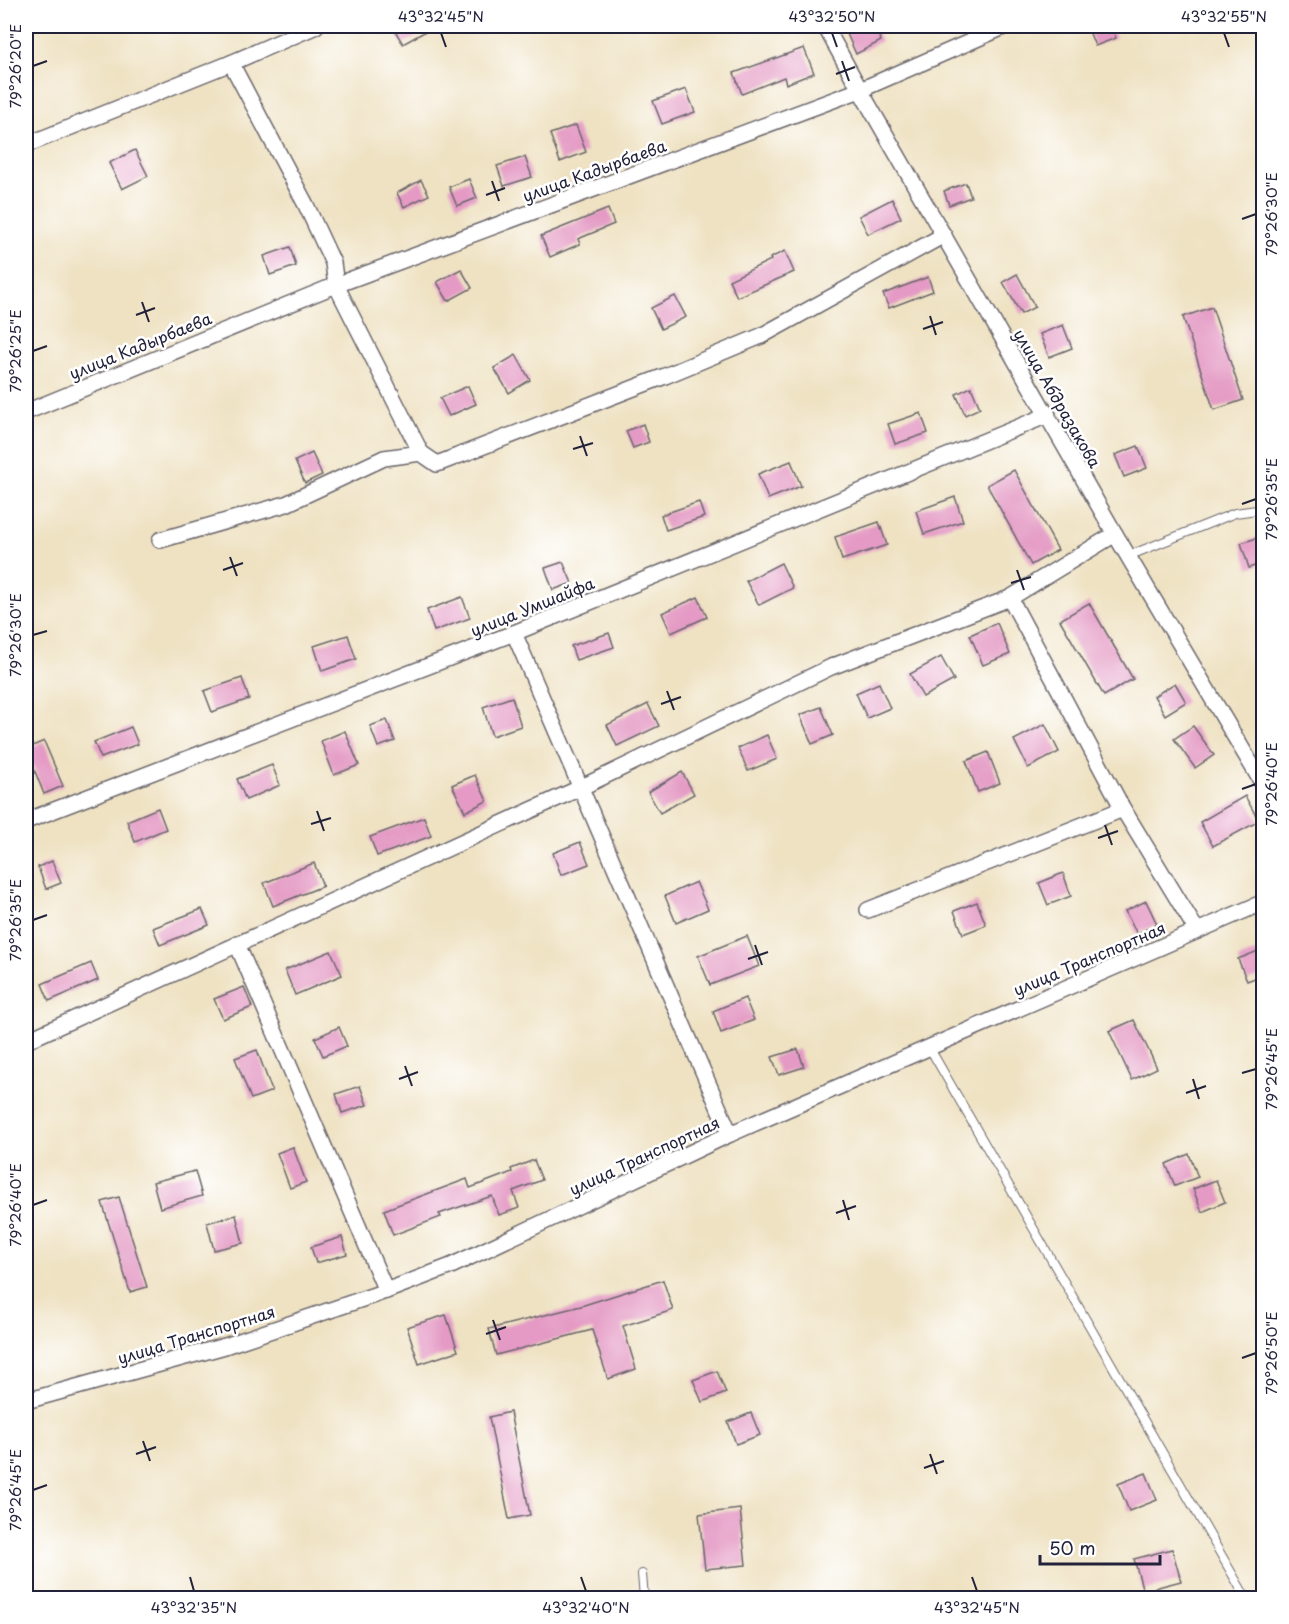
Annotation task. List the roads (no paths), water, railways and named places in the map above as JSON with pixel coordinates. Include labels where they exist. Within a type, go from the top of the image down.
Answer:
[{"type":"street","points":[[26,145],[231,63],[316,26]]},
{"type":"street","name":"улица Абдразакова","points":[[825,26],[1115,534],[1263,786]]},
{"type":"street","name":"улица Кадырбаева","points":[[26,412],[336,285],[860,90],[1006,26]]},
{"type":"street","points":[[231,63],[306,205],[333,263],[336,285],[421,453],[437,464],[665,376],[761,336],[944,235]]},
{"type":"street","name":"улица Умшайфа","points":[[26,820],[514,633],[1048,415]]},
{"type":"street","points":[[160,540],[286,504],[384,458],[421,453]]},
{"type":"street","points":[[26,1041],[582,787],[831,668],[1010,598],[1115,534]]},
{"type":"street","points":[[1010,598],[1123,809],[1197,931]]},
{"type":"street","points":[[514,633],[730,1134]]},
{"type":"street","points":[[868,910],[1123,809]]},
{"type":"street","name":"улица Транспортная","points":[[26,1401],[225,1346],[386,1291],[451,1266],[730,1134],[1263,902]]},
{"type":"street","points":[[237,944],[386,1291]]},
{"type":"lane","points":[[1128,556],[1235,513],[1263,509]]},
{"type":"lane","points":[[929,1047],[1246,1599]]},
{"type":"lane","points":[[642,1574],[644,1599]]}]
